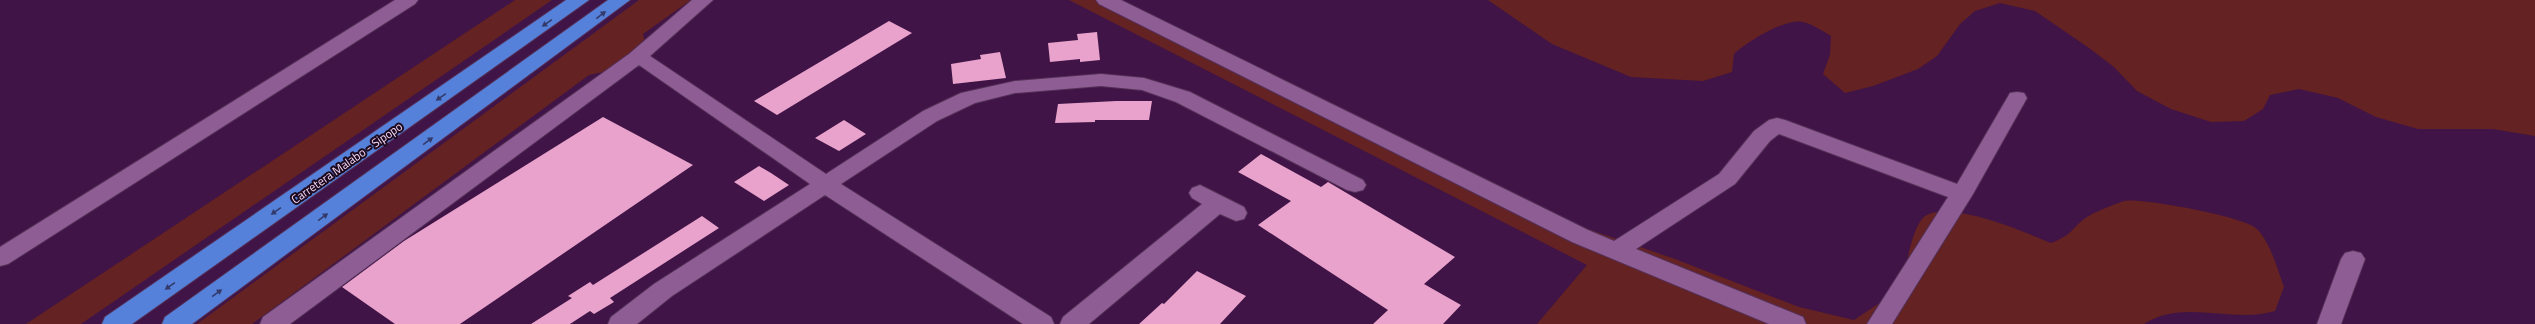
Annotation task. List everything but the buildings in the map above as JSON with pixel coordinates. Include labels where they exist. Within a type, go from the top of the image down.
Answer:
[{"type":"highway","name":"Carretera Malabo - Sipopo","points":[[114,324],[579,0]]},
{"type":"highway","points":[[174,324],[620,0]]},
{"type":"street","points":[[0,258],[408,0]]},
{"type":"street","points":[[272,324],[636,58],[703,0]]},
{"type":"street","points":[[1106,0],[1580,236],[1794,324]]},
{"type":"street","points":[[636,58],[649,62],[825,184],[1042,324]]},
{"type":"street","points":[[620,324],[663,290],[930,116],[968,98],[1015,87],[1101,80],[1126,80],[1165,90],[1355,185]]},
{"type":"street","points":[[1879,324],[1962,194],[2017,98]]},
{"type":"street","points":[[1616,251],[1727,179],[1762,136],[1777,125],[1962,194]]},
{"type":"street","points":[[1072,324],[1218,203]]},
{"type":"street","points":[[2329,324],[2353,259]]},
{"type":"shaded area","points":[[515,0],[552,0],[81,324],[26,324]]},
{"type":"shaded area","points":[[639,0],[691,0],[643,34],[649,62],[589,75],[252,324],[197,324]]},
{"type":"shaded area","points":[[1069,0],[1115,0],[1579,226],[1675,259],[1799,307],[1854,320],[1901,289],[1914,234],[1922,219],[1932,213],[1947,212],[1965,214],[1985,219],[2051,243],[2064,237],[2087,217],[2100,210],[2124,201],[2150,202],[2192,209],[2234,219],[2249,224],[2257,229],[2270,249],[2284,287],[2275,311],[2242,315],[2192,312],[2175,313],[2159,317],[2144,324],[1537,324],[1587,265]]},
{"type":"shaded area","points":[[1488,0],[2535,0],[2535,136],[2493,129],[2418,129],[2376,117],[2338,98],[2299,89],[2270,95],[2263,109],[2244,121],[2211,122],[2171,109],[2137,91],[2114,67],[2035,11],[2000,3],[1975,11],[1960,24],[1937,56],[1918,69],[1873,86],[1845,93],[1823,74],[1830,55],[1831,36],[1814,26],[1803,22],[1795,22],[1777,27],[1748,43],[1734,54],[1732,72],[1703,81],[1631,77],[1552,44]]}]
